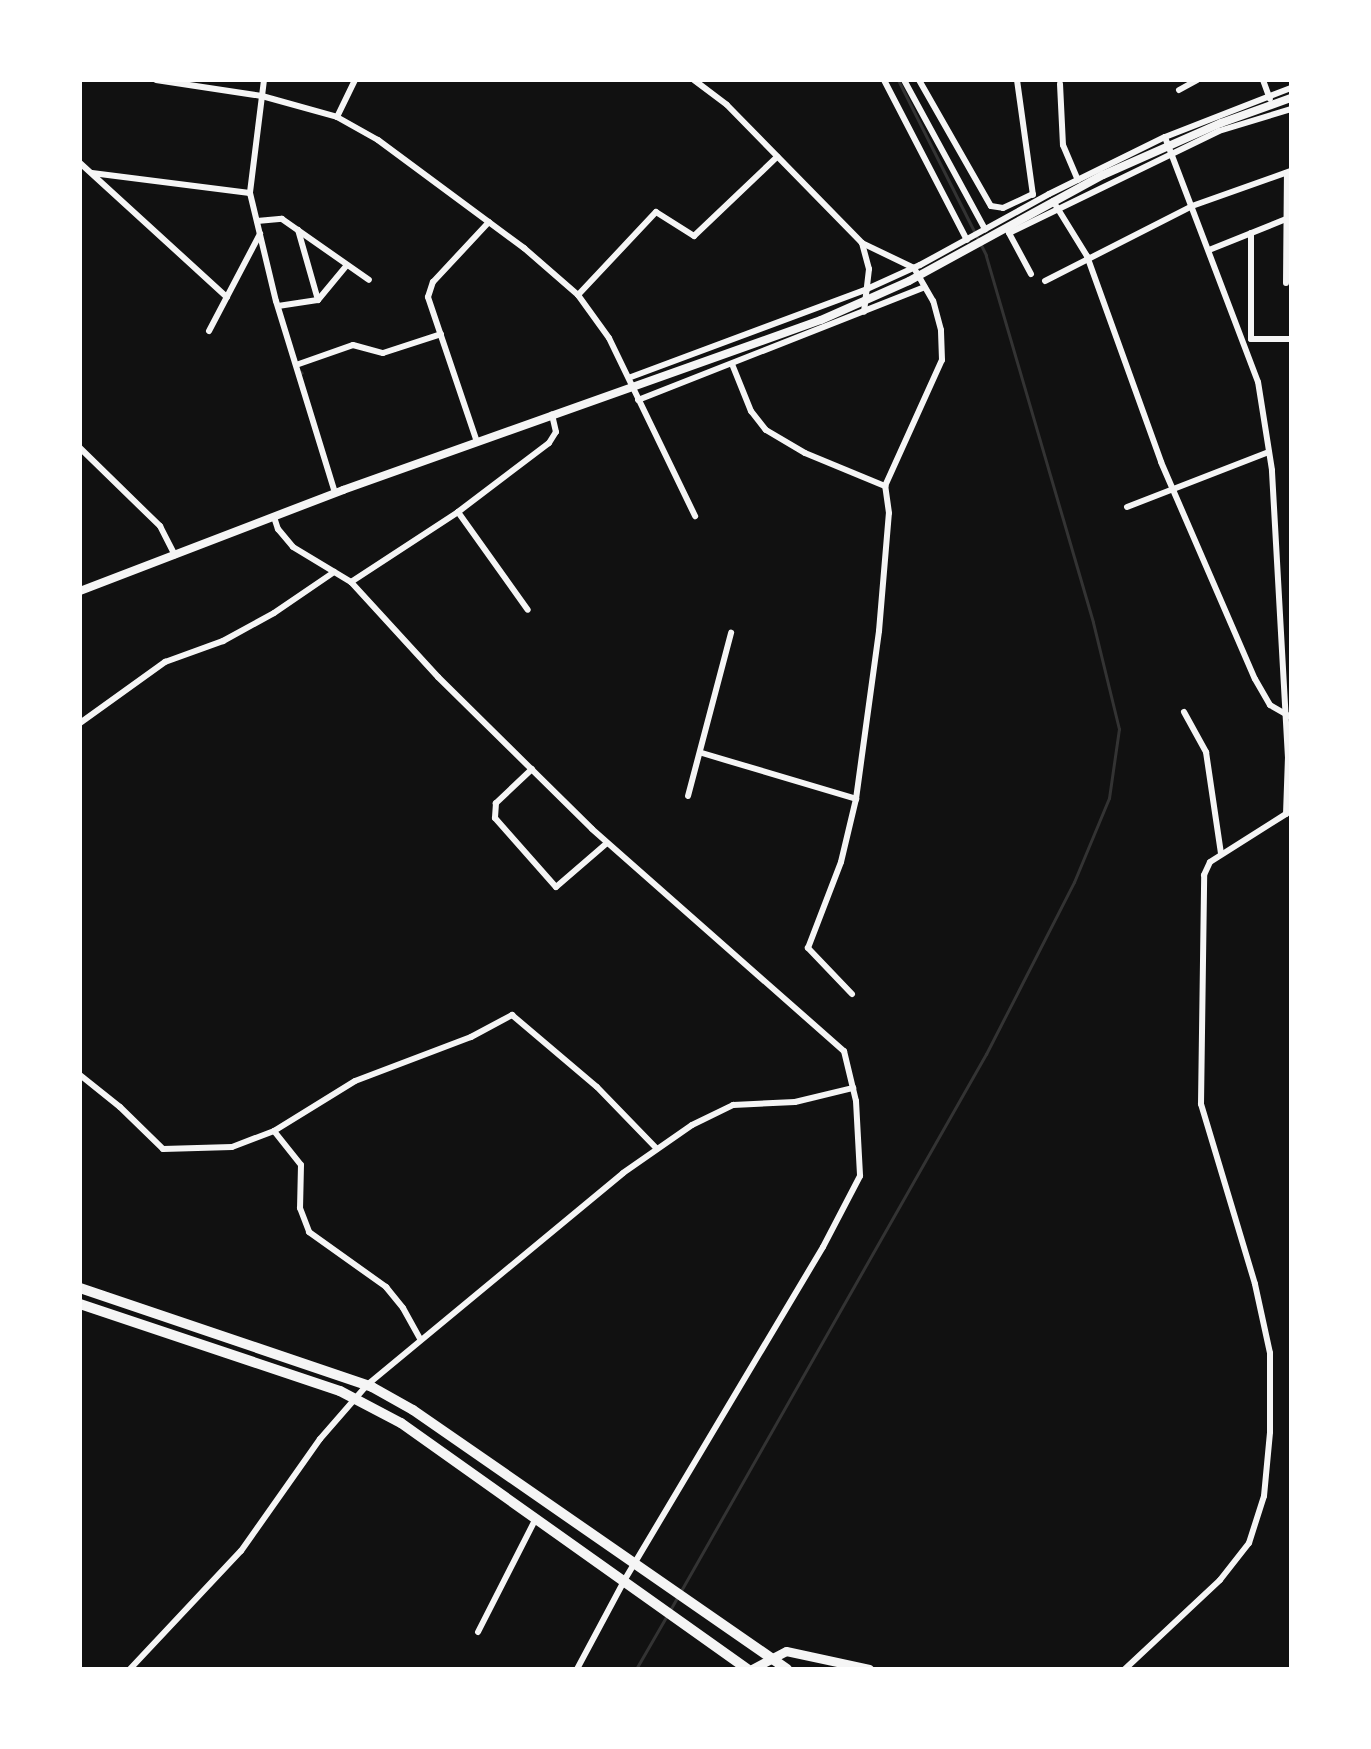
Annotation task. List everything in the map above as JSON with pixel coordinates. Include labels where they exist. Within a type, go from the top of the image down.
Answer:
[{"type":"main road","points":[[80,1288],[367,1385],[413,1410],[787,1669]]},
{"type":"main road","points":[[80,1304],[355,1398],[401,1423],[623,1583],[750,1669],[786,1651],[869,1669]]},
{"type":"main road","points":[[207,1346],[211,1331]]},
{"type":"street","points":[[156,80],[262,96],[337,117],[378,140],[489,222],[578,295],[633,382],[638,400],[695,516]]},
{"type":"street","points":[[264,80],[250,193],[278,306],[335,493]]},
{"type":"street","points":[[337,117],[355,80]]},
{"type":"street","points":[[694,80],[727,105],[862,243],[914,268],[925,287],[941,330],[942,360],[885,486],[889,513],[879,631],[856,799],[841,862],[808,948],[852,994]]},
{"type":"street","points":[[884,80],[967,240]]},
{"type":"street","points":[[904,80],[985,229]]},
{"type":"street","points":[[919,80],[991,206],[1003,208],[1033,194]]},
{"type":"street","points":[[1017,80],[1034,202]]},
{"type":"street","points":[[1179,90],[1197,80]]},
{"type":"street","points":[[1263,80],[1274,114]]},
{"type":"street","points":[[1060,84],[1063,145],[1078,180]]},
{"type":"street","points":[[80,591],[552,414],[867,289],[914,268],[1049,194],[1165,137],[1291,88]]},
{"type":"street","points":[[633,382],[821,320],[909,281],[1103,175],[1221,123],[1291,98]]},
{"type":"street","points":[[1031,274],[1009,233],[1219,131],[1291,109]]},
{"type":"street","points":[[1125,1669],[1220,1580],[1249,1543],[1264,1496],[1270,1432],[1270,1353],[1255,1284],[1201,1104],[1204,875],[1210,862],[1286,814],[1288,717],[1269,452],[1258,382],[1165,137]]},
{"type":"street","points":[[578,295],[656,212],[694,236],[777,157]]},
{"type":"street","points":[[80,163],[227,297]]},
{"type":"street","points":[[1045,281],[1192,206],[1289,172],[1286,283]]},
{"type":"street","points":[[92,173],[250,193]]},
{"type":"street","points":[[1049,194],[1089,259],[1173,490],[1255,679],[1270,705],[1288,717]]},
{"type":"street","points":[[257,221],[282,219],[369,280]]},
{"type":"street","points":[[1209,250],[1286,219]]},
{"type":"street","points":[[477,442],[428,297],[433,282],[489,222]]},
{"type":"street","points":[[298,230],[318,300]]},
{"type":"street","points":[[1251,233],[1251,339]]},
{"type":"street","points":[[209,331],[260,234]]},
{"type":"street","points":[[862,243],[869,264],[864,312]]},
{"type":"street","points":[[278,306],[318,300],[347,265]]},
{"type":"street","points":[[638,400],[925,287]]},
{"type":"street","points":[[296,365],[353,345],[383,353],[441,334]]},
{"type":"street","points":[[1242,338],[1291,339]]},
{"type":"street","points":[[732,364],[751,411],[766,430],[805,453],[885,486]]},
{"type":"street","points":[[351,582],[458,512],[549,443],[556,432],[552,414]]},
{"type":"street","points":[[80,448],[160,526],[175,555]]},
{"type":"street","points":[[1127,507],[1269,452]]},
{"type":"street","points":[[458,512],[528,610]]},
{"type":"street","points":[[274,517],[278,529],[293,547],[351,582],[438,677],[607,843],[844,1051],[861,1146],[860,1176],[823,1247],[623,1583],[577,1669]]},
{"type":"street","points":[[80,723],[165,662],[223,641],[274,613],[334,572]]},
{"type":"street","points":[[1280,604],[1291,604]]},
{"type":"street","points":[[688,796],[702,753],[731,633]]},
{"type":"street","points":[[1184,712],[1206,752],[1221,854]]},
{"type":"street","points":[[702,753],[856,799]]},
{"type":"street","points":[[532,769],[496,803],[495,818],[556,887],[607,843]]},
{"type":"street","points":[[80,1075],[168,1151],[191,1146],[232,1147],[274,1131],[355,1081],[471,1037],[512,1015],[597,1087],[657,1149]]},
{"type":"street","points":[[130,1669],[241,1551],[320,1439],[367,1385],[623,1173],[692,1125],[733,1105],[795,1102],[853,1088]]},
{"type":"street","points":[[274,1131],[301,1165],[300,1208],[309,1232],[386,1287],[403,1308],[420,1339]]},
{"type":"street","points":[[478,1632],[535,1520]]},
{"type":"waterway","points":[[670,1610],[986,1054],[1074,882],[1109,798],[1119,729],[1093,622],[986,255],[898,80]]},
{"type":"waterway","points":[[636,1669],[666,1617]]}]
